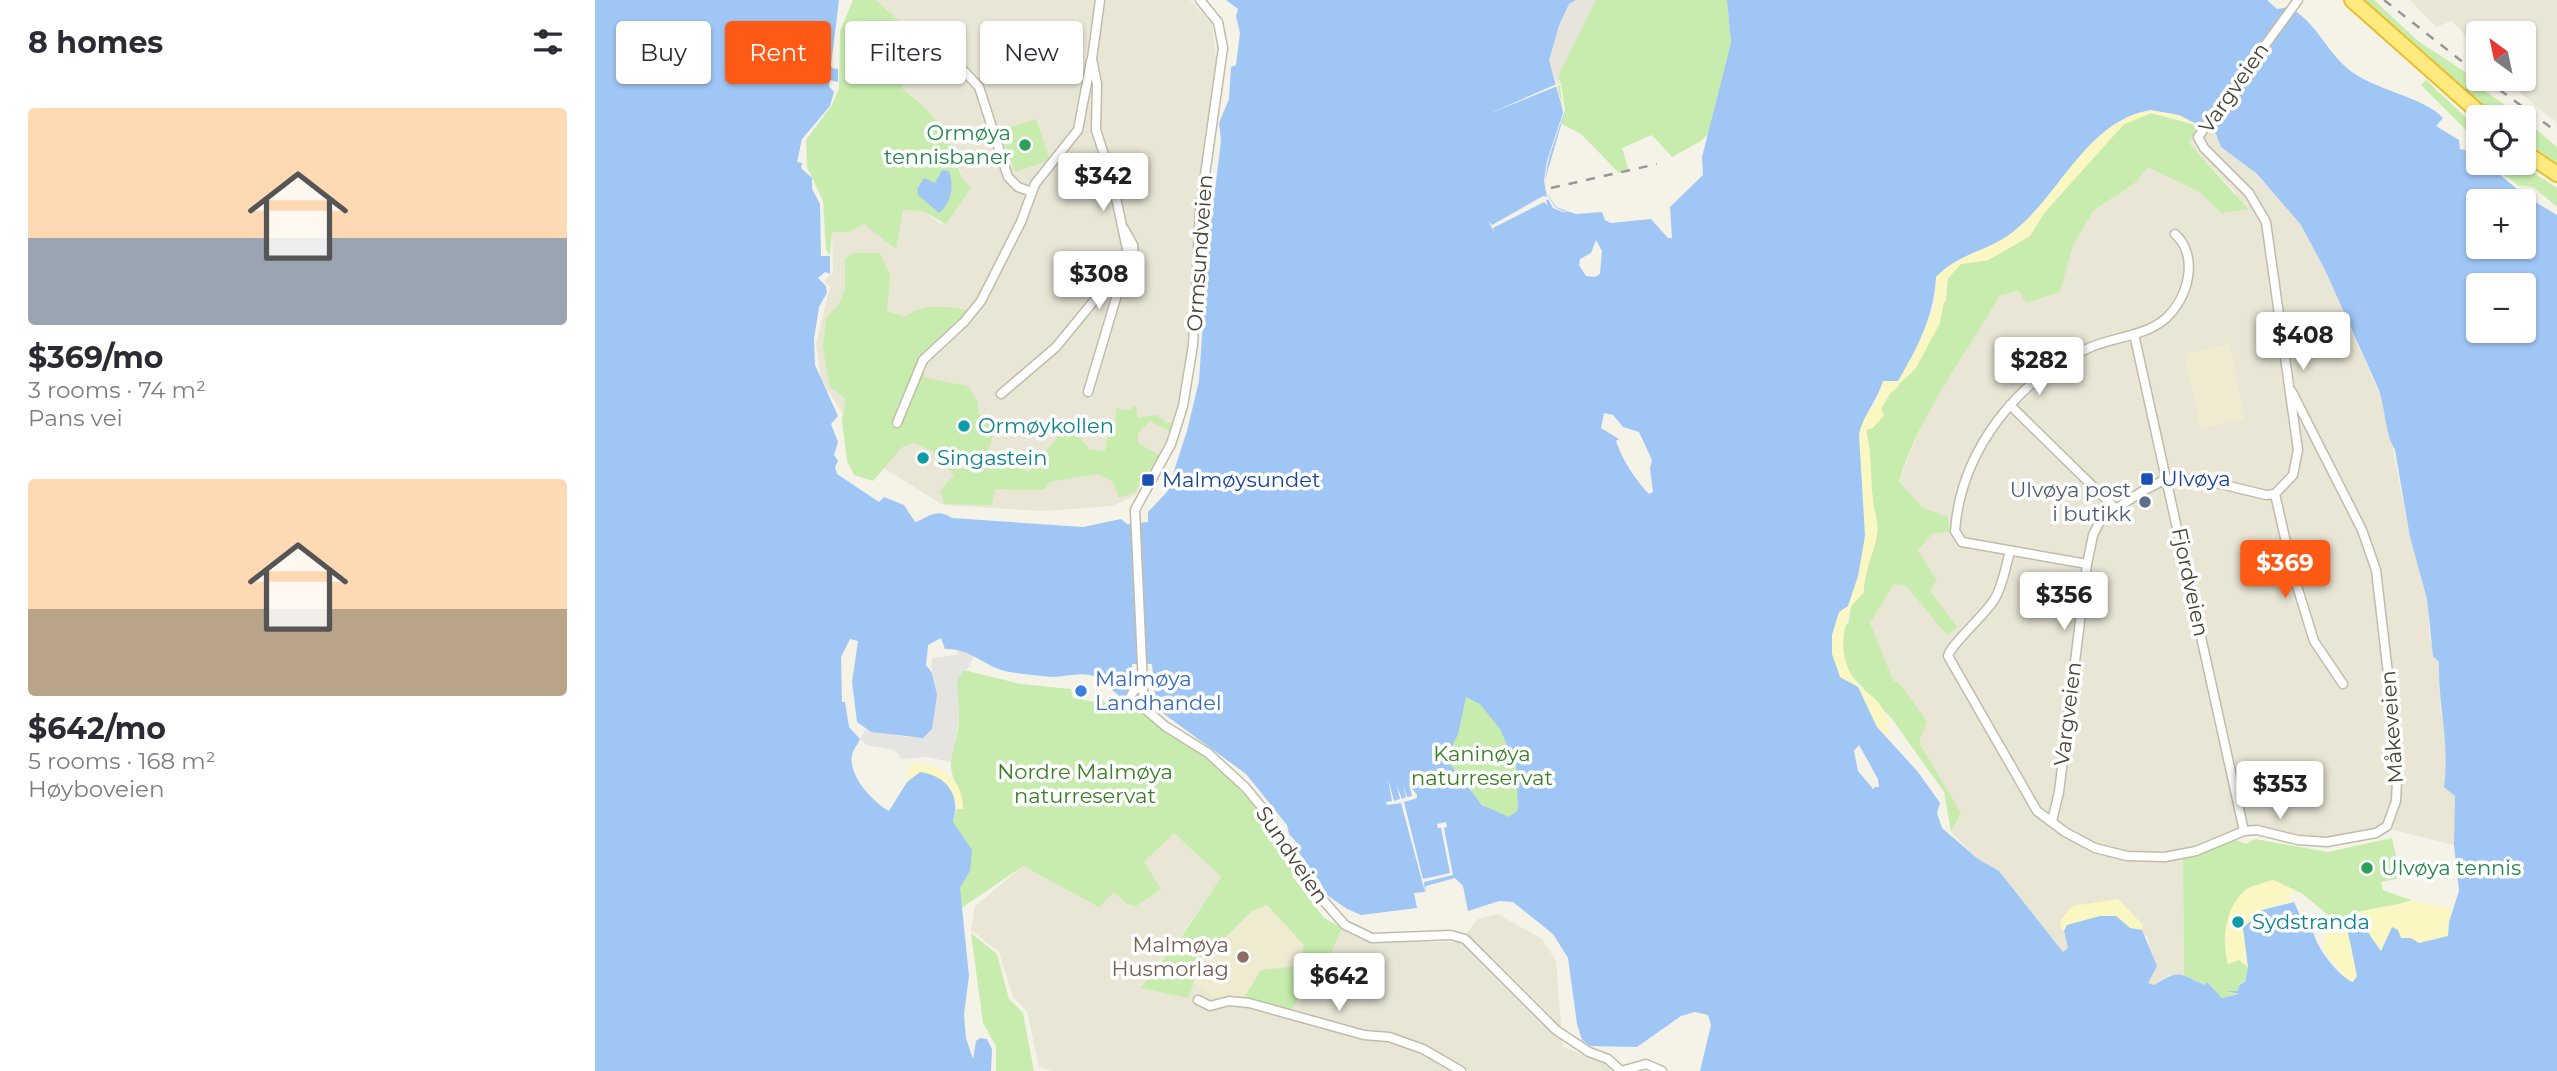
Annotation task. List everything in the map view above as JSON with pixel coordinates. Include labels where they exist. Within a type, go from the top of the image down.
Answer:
[{"type":"highway","points":[[2341,0],[2378,25]]},
{"type":"highway","points":[[2352,0],[2470,105]]},
{"type":"highway","points":[[2536,160],[2557,174]]},
{"type":"street","points":[[897,423],[925,357],[964,323],[986,292],[1021,222],[1032,192],[1078,130],[1100,0]]},
{"type":"street","name":"Ormsundveien","points":[[1143,684],[1135,519],[1137,501],[1153,480],[1171,444],[1180,419],[1190,370],[1201,210],[1223,47],[1218,22],[1200,0]]},
{"type":"street","name":"Vargveien","points":[[2052,821],[2059,792],[2087,564],[2096,527],[2115,508],[2167,480],[2200,479],[2253,494],[2275,494],[2293,475],[2297,459],[2292,392],[2266,222],[2244,187],[2200,144],[2198,137],[2297,1]]},
{"type":"street","points":[[1001,394],[1056,347],[1120,269],[1128,254],[1112,179],[1096,130],[1097,84],[1092,59]]},
{"type":"street","points":[[966,74],[979,87],[1008,177],[1018,187],[1032,192]]},
{"type":"street","points":[[1089,392],[1119,288],[1134,258],[1131,240],[1120,224]]},
{"type":"street","points":[[2087,564],[1962,542],[1955,531],[1961,496],[1973,462],[2010,405],[2042,376],[2106,341],[2134,334],[2167,317],[2183,292],[2189,256],[2183,241],[2175,234]]},
{"type":"street","name":"Fjordveien","points":[[2134,334],[2244,831]]},
{"type":"street","name":"Måkeveien","points":[[2010,552],[1995,598],[1971,630],[1951,648],[1948,656],[2029,799],[2041,815],[2095,848],[2147,857],[2196,851],[2230,834],[2244,831],[2257,830],[2298,840],[2349,839],[2376,833],[2387,826],[2396,801],[2398,760],[2376,570],[2362,530],[2292,392]]},
{"type":"street","points":[[2010,405],[2115,508]]},
{"type":"street","points":[[2275,494],[2293,573],[2314,640],[2343,684]]},
{"type":"street","points":[[1143,684],[1144,708]]},
{"type":"street","name":"Sundveien","points":[[1143,684],[1133,692],[1125,706],[1144,708],[1165,726],[1208,753],[1245,787],[1265,811],[1307,882],[1345,925],[1372,938],[1451,935],[1465,939],[1556,1030],[1589,1052],[1608,1059],[1621,1071],[1646,1064],[1662,1071]]},
{"type":"street","points":[[1198,1000],[1210,1006],[1229,1001],[1249,1003],[1354,1032],[1389,1037],[1423,1049],[1461,1071]]},
{"type":"shaded area","points":[[876,0],[1190,0],[1212,23],[1217,66],[1192,267],[1185,380],[1165,446],[1136,495],[1112,506],[1043,511],[943,505],[885,469],[866,449],[821,380],[816,344],[830,287],[824,281],[833,272],[832,231],[850,232],[864,224],[901,217],[902,209],[923,211],[941,224],[964,181],[952,147],[914,97],[903,91],[903,84],[966,84],[966,21],[899,21]]},
{"type":"shaded area","points":[[1576,0],[1596,0],[1557,84],[1549,60],[1551,47],[1569,4]]},
{"type":"shaded area","points":[[2410,0],[2557,0],[2557,123],[2518,91],[2536,91],[2536,21],[2466,21],[2466,37],[2452,21],[2436,27]]},
{"type":"shaded area","points":[[2200,124],[2216,134],[2221,147],[2256,174],[2301,225],[2325,270],[2384,404],[2410,537],[2427,599],[2430,640],[2439,662],[2441,712],[2447,733],[2448,756],[2444,787],[2455,796],[2456,827],[2454,845],[2389,829],[2351,843],[2329,846],[2244,832],[2183,857],[2184,975],[2169,975],[2154,985],[2147,984],[2150,947],[2147,936],[2064,931],[2068,948],[2063,952],[1999,871],[1978,859],[1951,832],[1961,813],[1919,742],[1902,686],[1893,680],[1870,623],[1894,584],[1906,586],[1921,602],[1937,581],[1918,550],[1933,533],[1923,509],[1899,480],[1930,406],[2000,295],[2019,291],[2060,292],[2073,245],[2094,210],[2135,183],[2148,166],[2199,192],[2222,213],[2236,193],[2189,143]]},
{"type":"shaded area","points":[[2229,344],[2245,419],[2201,429],[2184,354]]},
{"type":"shaded area","points":[[959,648],[975,655],[967,670],[957,679],[959,719],[951,762],[926,757],[902,759],[895,750],[866,745],[860,739],[865,730],[911,738],[935,685],[931,666],[933,658],[956,655]]},
{"type":"shaded area","points":[[1174,833],[1221,877],[1181,936],[1140,987],[1198,965],[1331,954],[1342,928],[1369,942],[1459,942],[1478,919],[1498,914],[1542,939],[1556,961],[1563,1047],[1624,1070],[1643,1071],[1053,1071],[1039,1067],[1027,1011],[1013,997],[999,952],[971,930],[975,906],[1023,866],[1099,906]]},
{"type":"shaded area","points":[[1261,899],[1334,941],[1288,1010],[1247,998],[1217,999],[1192,983],[1205,940]]},
{"type":"green space","points":[[853,0],[876,0],[899,21],[845,21],[845,84],[903,84],[903,90],[928,111],[944,131],[959,171],[971,188],[946,224],[923,211],[903,210],[896,249],[864,224],[850,232],[832,232],[830,255],[826,250],[823,201],[807,167],[806,140],[832,105],[839,89],[840,31]]},
{"type":"green space","points":[[1596,0],[1727,0],[1731,43],[1711,131],[1701,141],[1672,157],[1652,135],[1622,148],[1629,171],[1619,173],[1581,134],[1562,124],[1564,115],[1557,84],[1560,72]]},
{"type":"green space","points":[[2361,0],[2374,0],[2418,41],[2466,72],[2466,90]]},
{"type":"green space","points":[[2426,80],[2466,118],[2466,130],[2421,85]]},
{"type":"green space","points":[[2467,91],[2485,91],[2505,105],[2483,105]]},
{"type":"green space","points":[[2151,113],[2199,126],[2189,143],[2248,209],[2222,213],[2199,192],[2148,167],[2135,183],[2094,210],[2073,245],[2060,292],[2026,303],[2019,291],[2000,295],[1931,408],[1899,481],[1923,508],[1948,517],[1949,532],[1933,533],[1918,550],[1937,581],[1930,591],[1957,627],[1947,635],[1906,586],[1894,584],[1870,623],[1893,680],[1902,686],[1927,722],[1919,742],[1961,813],[1951,832],[1944,792],[1892,719],[1849,673],[1842,651],[1843,630],[1849,621],[1851,606],[1864,592],[1865,578],[1876,541],[1877,522],[1866,430],[1891,392],[1897,388],[1946,300],[1948,278],[1961,264],[1988,260],[2030,236],[2044,213],[2124,124]]},
{"type":"green space","name":"Ormøya tennisbaner","points":[[1036,119],[1050,160],[1015,172],[1000,131]]},
{"type":"green space","points":[[2536,129],[2557,147],[2557,164],[2536,148]]},
{"type":"green space","points":[[2536,174],[2557,188],[2557,207],[2533,187],[2518,185],[2504,175]]},
{"type":"green space","points":[[855,253],[880,253],[890,275],[887,311],[905,317],[928,307],[971,311],[923,353],[920,368],[926,378],[968,386],[977,401],[979,414],[996,425],[988,453],[995,468],[1012,462],[1028,472],[1069,424],[1089,449],[1105,451],[1108,434],[1115,427],[1116,408],[1128,410],[1136,406],[1138,418],[1157,415],[1166,423],[1173,423],[1171,432],[1150,421],[1138,433],[1138,443],[1159,455],[1135,492],[1119,498],[1113,482],[1098,474],[1050,482],[1044,490],[995,489],[992,505],[944,504],[940,491],[954,475],[932,451],[914,443],[902,447],[873,481],[854,475],[847,461],[842,421],[846,399],[830,387],[823,348],[826,318],[839,304],[845,289],[845,258]]},
{"type":"green space","name":"Kaninøya naturreservat","points":[[1517,666],[1544,867],[1409,730],[1410,690]]},
{"type":"green space","name":"Nordre Malmøya naturreservat","points":[[964,670],[1021,684],[1071,689],[1073,698],[1096,702],[1099,697],[1115,710],[1144,714],[1222,770],[1257,809],[1294,873],[1292,876],[1324,918],[1342,928],[1331,954],[1288,1013],[1241,1003],[1261,970],[1299,966],[1304,945],[1267,905],[1252,911],[1198,965],[1189,998],[1140,988],[1182,936],[1221,877],[1174,833],[1144,862],[1161,889],[1136,906],[1127,904],[1114,892],[1099,907],[1023,866],[960,909],[960,888],[970,871],[953,822],[957,809],[963,809],[951,761],[959,724],[957,679]]},
{"type":"green space","points":[[2392,838],[2401,878],[2381,882],[2383,890],[2425,905],[2453,909],[2323,950],[2328,915],[2303,894],[2273,880],[2247,889],[2234,904],[2227,923],[2225,943],[2228,964],[2239,960],[2248,967],[2245,982],[2239,984],[2240,989],[2238,987],[2238,991],[2226,992],[2239,994],[2222,998],[2207,982],[2205,985],[2184,975],[2183,857],[2236,840],[2246,844],[2255,839],[2328,852]]},
{"type":"green space","points":[[971,933],[997,954],[1009,999],[1023,1013],[1034,1071],[996,1071],[996,1046],[983,1023]]},
{"type":"sand","points":[[2151,110],[2179,115],[2200,124],[2151,113],[2124,124],[2044,213],[2030,236],[1988,260],[1961,264],[1948,278],[1940,323],[1916,368],[1891,392],[1881,409],[1884,415],[1873,428],[1866,430],[1877,522],[1876,541],[1865,578],[1864,592],[1851,607],[1843,641],[1849,670],[1862,689],[1877,701],[1890,722],[1886,724],[1890,738],[1875,724],[1858,687],[1840,677],[1834,665],[1830,644],[1839,612],[1848,606],[1858,576],[1865,536],[1859,434],[1862,420],[1877,402],[1883,381],[1912,357],[1935,303],[1936,277],[1955,262],[1994,244],[2014,231],[2031,216],[2091,143],[2109,128],[2128,117]]},
{"type":"sand","points":[[909,765],[935,768],[950,776],[960,790],[963,809],[957,809],[951,791],[939,778],[923,774],[907,782]]},
{"type":"sand","name":"Sydstranda","points":[[2273,880],[2294,890],[2289,897],[2292,904],[2281,903],[2262,910],[2245,959],[2248,967],[2239,960],[2228,964],[2225,943],[2227,923],[2234,904],[2247,889]]},
{"type":"sand","points":[[2118,899],[2143,925],[2142,930],[2130,928],[2116,916],[2100,916],[2067,925],[2064,931],[2060,928],[2061,919],[2073,906]]},
{"type":"sand","points":[[2412,900],[2453,909],[2449,936],[2419,943],[2411,938],[2386,937],[2381,951],[2368,931],[2349,925],[2347,928],[2357,976],[2353,982],[2349,981],[2323,950],[2328,915],[2341,920],[2358,912]]},
{"type":"water","points":[[595,0],[839,0],[831,65],[831,21],[725,21],[725,84],[829,84],[834,92],[830,106],[802,139],[797,162],[802,163],[801,168],[812,178],[812,189],[820,204],[821,256],[830,256],[830,274],[825,272],[818,278],[826,286],[827,293],[819,307],[814,339],[815,365],[838,416],[831,424],[838,442],[834,455],[838,461],[835,467],[837,474],[879,502],[884,497],[904,505],[915,522],[941,513],[952,518],[1083,527],[1121,519],[1127,524],[1148,522],[1148,512],[1167,492],[1187,431],[1199,381],[1208,246],[1221,141],[1219,123],[1229,99],[1231,67],[1236,65],[1240,33],[1236,16],[1238,9],[1226,0],[1576,0],[1569,4],[1559,26],[1549,60],[1564,115],[1545,180],[1546,191],[1556,207],[1576,214],[1602,212],[1605,220],[1611,223],[1651,219],[1668,238],[1672,238],[1670,207],[1703,175],[1702,157],[1731,43],[1727,0],[2267,0],[2277,9],[2289,7],[2299,13],[2339,61],[2358,76],[2424,104],[2443,118],[2436,126],[2459,140],[2460,149],[2466,150],[2466,175],[2500,175],[2517,189],[2466,189],[2466,259],[2536,259],[2536,202],[2557,215],[2557,1071],[1700,1071],[1711,1025],[1708,1015],[1695,1012],[1681,1016],[1637,1047],[1590,1046],[1582,1040],[1577,1024],[1568,958],[1553,934],[1513,902],[1499,901],[1468,911],[1463,886],[1455,878],[1426,886],[1425,892],[1414,893],[1417,908],[1361,915],[1347,909],[1324,893],[1321,883],[1297,850],[1297,843],[1289,834],[1287,825],[1246,774],[1160,711],[1156,705],[1152,664],[1132,664],[1133,682],[1125,699],[1091,675],[1053,677],[1000,670],[962,651],[945,649],[941,638],[928,645],[926,665],[932,673],[937,695],[932,729],[923,738],[871,732],[857,722],[852,682],[858,641],[850,639],[841,657],[842,702],[845,702],[849,727],[860,739],[852,755],[858,780],[876,801],[889,811],[907,782],[920,772],[938,778],[950,789],[955,804],[953,822],[972,850],[970,871],[960,888],[969,976],[964,1014],[966,1038],[973,1059],[976,1041],[980,1038],[987,1039],[992,1049],[991,1071],[595,1071]],"holes":[[[2151,110],[2179,115],[2216,134],[2221,147],[2257,174],[2301,225],[2325,270],[2381,396],[2395,450],[2410,537],[2427,599],[2433,656],[2439,662],[2446,754],[2444,787],[2455,796],[2454,845],[2459,891],[2449,922],[2448,936],[2419,943],[2411,938],[2401,938],[2398,930],[2392,927],[2381,951],[2361,923],[2354,921],[2347,927],[2357,976],[2353,982],[2329,961],[2314,933],[2309,931],[2308,924],[2306,928],[2294,902],[2262,910],[2243,928],[2248,967],[2245,982],[2239,985],[2240,989],[2238,986],[2238,991],[2226,991],[2239,994],[2222,998],[2207,982],[2205,985],[2179,974],[2154,985],[2148,983],[2157,966],[2142,930],[2130,928],[2116,916],[2100,916],[2067,925],[2064,931],[2068,948],[2063,952],[1999,871],[1978,859],[1942,828],[1937,813],[1940,803],[1918,772],[1877,727],[1858,687],[1840,677],[1832,654],[1832,635],[1839,612],[1848,606],[1858,576],[1865,536],[1859,434],[1883,381],[1898,381],[1918,343],[1932,305],[1936,277],[1955,262],[1994,244],[2014,231],[2031,216],[2091,143],[2128,117]],[[1596,240],[1602,251],[1600,274],[1595,277],[1586,276],[1579,265],[1580,259],[1591,253]],[[1604,413],[1613,415],[1623,427],[1639,432],[1652,460],[1650,468],[1653,492],[1649,494],[1630,469],[1616,441],[1619,439],[1601,428]],[[1466,697],[1480,704],[1500,729],[1516,765],[1518,806],[1517,811],[1509,817],[1482,805],[1446,759],[1458,734]],[[1859,745],[1878,779],[1879,787],[1874,787],[1874,790],[1858,771],[1854,751]]]},
{"type":"water","points":[[831,65],[832,68],[838,69],[838,82],[831,80]]},
{"type":"water","points":[[942,170],[949,171],[951,188],[947,204],[939,213],[918,195],[917,189],[924,178],[935,183]]},
{"type":"pier","points":[[1556,76],[1561,83],[1565,110],[1549,158],[1545,179],[1548,195],[1555,207],[1563,211],[1588,209],[1563,212],[1553,208],[1548,199],[1548,206],[1544,202],[1493,228],[1495,233],[1488,221],[1492,225],[1543,196],[1547,197],[1544,180],[1547,161],[1563,113],[1560,85],[1486,115],[1559,83]]},
{"type":"pier","points":[[1388,779],[1394,801],[1400,799],[1397,786],[1402,799],[1406,797],[1403,784],[1407,797],[1412,796],[1409,784],[1417,795],[1417,798],[1404,802],[1423,879],[1450,873],[1441,828],[1438,828],[1437,824],[1446,822],[1447,827],[1444,828],[1453,875],[1424,882],[1425,892],[1401,803],[1387,805],[1386,802],[1392,801]]},
{"type":"railway","points":[[2384,0],[2466,65]]},
{"type":"railway","points":[[2501,91],[2557,132]]},
{"type":"railway","points":[[1551,188],[1657,164]]},
{"type":"place","name":"Ormøya tennisbaner","points":[[1025,145]]},
{"type":"place","name":"Ormøykollen","points":[[964,426]]},
{"type":"place","name":"Singastein","points":[[923,458]]},
{"type":"place","name":"Ulvøya","points":[[2147,479]]},
{"type":"place","name":"Malmøysundet","points":[[1148,480]]},
{"type":"place","name":"Ulvøya post i butikk","points":[[2145,502]]},
{"type":"place","name":"Malmøya Landhandel","points":[[1081,691]]},
{"type":"place","name":"Ulvøya tennis","points":[[2367,868]]},
{"type":"place","name":"Sydstranda","points":[[2238,922]]},
{"type":"place","name":"Malmøya Husmorlag","points":[[1243,957]]}]
